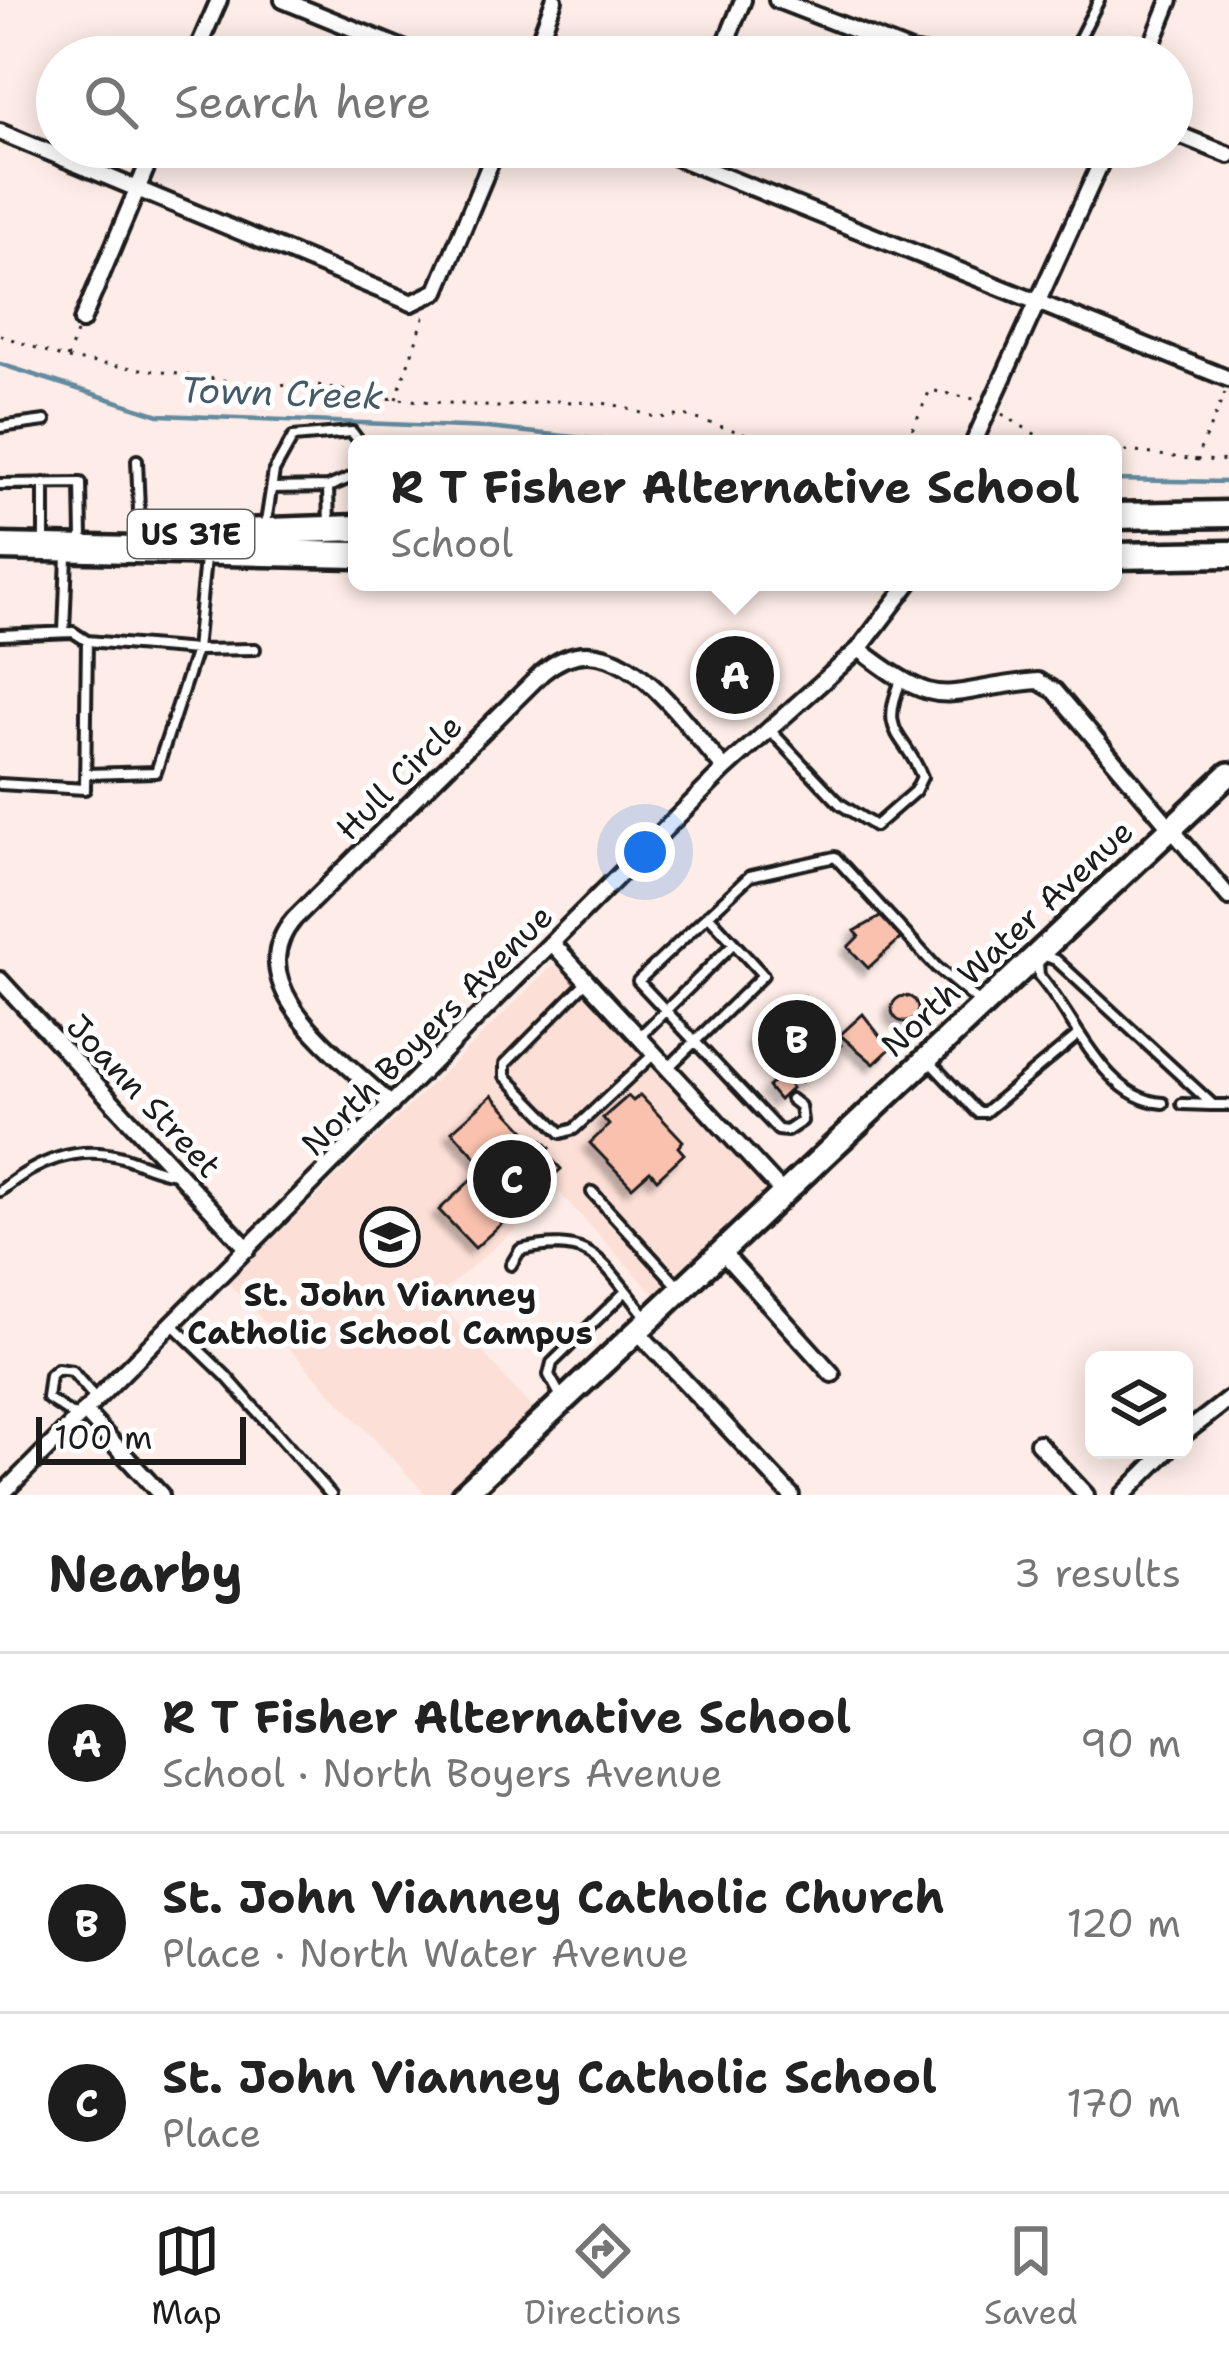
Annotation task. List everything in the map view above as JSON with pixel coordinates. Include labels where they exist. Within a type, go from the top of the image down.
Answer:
[{"type":"main road","points":[[1122,516],[1229,514]]},
{"type":"main road","name":"US 31E","points":[[0,547],[265,530],[330,541],[348,550]]},
{"type":"main road","name":"US 31E","points":[[57,542],[206,551],[330,541],[348,532]]},
{"type":"main road","points":[[1122,556],[1229,554]]},
{"type":"main road","name":"North Water Avenue","points":[[463,1495],[1229,774]]},
{"type":"street","points":[[203,36],[219,0]]},
{"type":"street","points":[[284,0],[372,36]]},
{"type":"street","points":[[541,36],[554,0]]},
{"type":"street","points":[[728,36],[742,0]]},
{"type":"street","points":[[777,0],[869,36]]},
{"type":"street","points":[[1155,36],[1170,0]]},
{"type":"street","points":[[0,132],[36,147]]},
{"type":"street","points":[[1193,140],[1229,155]]},
{"type":"street","points":[[84,168],[412,303],[429,299],[488,168]]},
{"type":"street","points":[[82,321],[145,168]]},
{"type":"street","points":[[718,168],[1034,305],[1229,379]]},
{"type":"street","points":[[977,435],[1098,168]]},
{"type":"street","name":"North Boyers Avenue","points":[[1,1495],[725,769],[859,649],[904,591]]},
{"type":"street","points":[[859,649],[901,681],[945,697],[1038,681],[1055,691],[1229,897]]},
{"type":"street","name":"Hull Circle","points":[[391,1105],[297,1012],[276,982],[276,947],[294,919],[542,673],[574,652],[597,652],[629,664],[725,769]]},
{"type":"street","points":[[552,943],[784,1194]]},
{"type":"street","name":"Joann Street","points":[[0,980],[248,1249]]},
{"type":"street","points":[[723,1253],[832,1374]]},
{"type":"street","points":[[645,1328],[791,1495]]},
{"type":"street","points":[[1193,1427],[1229,1399]]},
{"type":"street","points":[[86,1410],[161,1495]]},
{"type":"street","points":[[1038,1443],[1086,1495]]},
{"type":"street","points":[[1123,1495],[1159,1459]]},
{"type":"lane","points":[[1081,36],[1099,0]]},
{"type":"lane","points":[[0,427],[45,421]]},
{"type":"lane","points":[[265,530],[272,488],[293,437],[354,435]]},
{"type":"lane","points":[[136,460],[140,536]]},
{"type":"lane","points":[[272,488],[328,487],[348,479]]},
{"type":"lane","points":[[44,483],[57,542],[64,632]]},
{"type":"lane","points":[[0,484],[81,483],[57,542]]},
{"type":"lane","points":[[328,487],[330,541]]},
{"type":"lane","points":[[86,774],[156,772],[196,650],[206,551]]},
{"type":"lane","points":[[0,635],[64,632],[87,641],[196,650],[256,649]]},
{"type":"lane","points":[[0,784],[86,789],[87,641]]},
{"type":"lane","points":[[770,729],[841,804],[875,826],[915,791],[922,777],[891,723],[890,709],[901,681]]},
{"type":"lane","points":[[790,1099],[800,1106],[802,1120],[778,1130],[638,981],[750,876],[835,856],[936,967],[983,1006]]},
{"type":"lane","points":[[668,1068],[764,975],[708,915]]},
{"type":"lane","points":[[639,1038],[734,943]]},
{"type":"lane","points":[[1163,1103],[1139,1102],[1079,1034],[1039,976],[1038,953],[1056,960],[1213,1105]]},
{"type":"lane","points":[[587,981],[505,1064],[505,1076],[544,1121],[561,1133],[574,1129],[654,1054]]},
{"type":"lane","points":[[927,1059],[977,1112],[985,1112],[1079,1034]]},
{"type":"lane","points":[[1182,1104],[1229,1105]]},
{"type":"lane","points":[[0,1191],[43,1162],[79,1152],[123,1157],[180,1175]]},
{"type":"lane","points":[[592,1192],[683,1291]]},
{"type":"lane","points":[[511,1265],[520,1250],[560,1241],[581,1246],[626,1291],[645,1328]]},
{"type":"lane","points":[[565,1401],[549,1376],[552,1364],[626,1291]]},
{"type":"lane","points":[[172,1324],[226,1376],[331,1495]]},
{"type":"lane","points":[[57,1369],[71,1371],[86,1410],[47,1398],[50,1376],[57,1369]]},
{"type":"path","points":[[396,399],[429,299]]},
{"type":"path","points":[[67,359],[82,321]]},
{"type":"path","points":[[0,335],[67,359],[252,384],[318,385],[396,399],[498,407],[554,400],[612,404],[658,418],[684,415],[749,435]]},
{"type":"path","points":[[910,435],[930,390],[958,392],[991,404],[1030,435]]},
{"type":"path","points":[[1194,463],[1223,397]]},
{"type":"path","points":[[1122,451],[1147,450],[1194,463],[1229,460]]},
{"type":"shaded area","name":"St. John Vianney Catholic School Campus","points":[[562,957],[777,1186],[657,1297],[559,1192],[435,1298],[534,1411],[442,1495],[427,1495],[228,1283]]},
{"type":"building","points":[[882,916],[901,938],[868,968],[848,947],[859,936],[855,931]]},
{"type":"building","points":[[804,996],[824,1018],[811,1031],[818,1038],[827,1030],[841,1045],[801,1082],[786,1066],[795,1059],[789,1052],[776,1064],[755,1042],[761,1020],[783,1000]]},
{"type":"building","points":[[905,996],[918,1009],[905,1022],[892,1009]]},
{"type":"building","points":[[863,1014],[890,1049],[874,1064],[840,1035]]},
{"type":"building","points":[[781,1075],[792,1088],[779,1100],[768,1087]]},
{"type":"building","points":[[492,1095],[538,1144],[542,1140],[550,1148],[545,1152],[561,1169],[475,1248],[439,1210],[485,1167],[452,1131]]},
{"type":"building","points":[[640,1095],[683,1141],[678,1147],[684,1154],[657,1179],[650,1171],[632,1187],[590,1143],[609,1125],[603,1118],[628,1096],[633,1101]]},
{"type":"waterway","name":"Town Creek","points":[[0,364],[159,415],[488,428],[555,435]]},
{"type":"waterway","name":"Town Creek","points":[[1122,480],[1229,482]]},
{"type":"place","name":"R T Fisher Alternative School","points":[[735,675]]},
{"type":"place","name":"St. John Vianney Catholic Church","points":[[797,1039]]},
{"type":"place","name":"St. John Vianney Catholic School","points":[[512,1179]]},
{"type":"place","name":"St. John Vianney Catholic School Campus","points":[[390,1237]]}]
